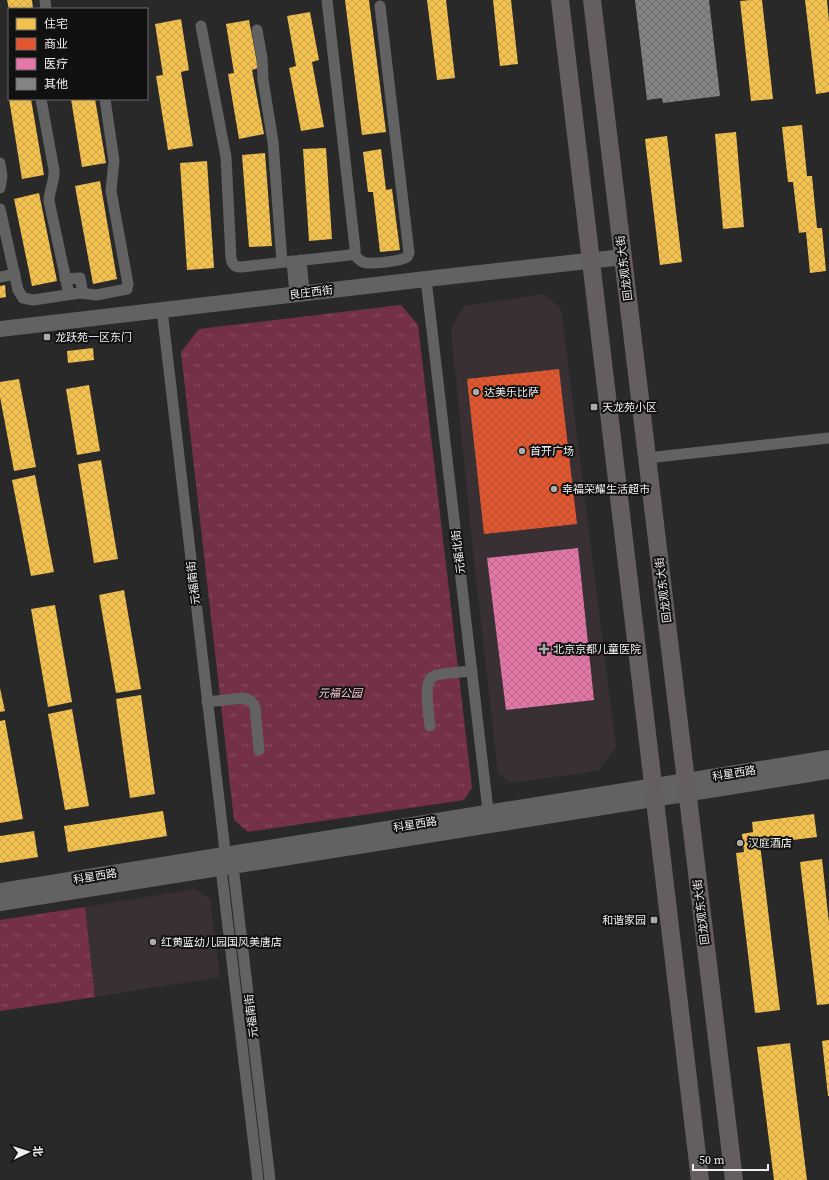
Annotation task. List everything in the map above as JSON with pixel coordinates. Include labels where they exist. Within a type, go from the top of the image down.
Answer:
[{"type":"main road","points":[[560,0],[700,1180]]},
{"type":"main road","name":"回龙观东大街","points":[[592,0],[734,1180]]},
{"type":"street","points":[[328,0],[354,240],[354,253],[360,261],[369,263],[402,260],[407,257],[409,253],[380,6]]},
{"type":"street","points":[[201,26],[226,157],[232,261],[234,265],[238,267],[350,255],[354,253]]},
{"type":"street","points":[[257,30],[262,58],[263,80],[292,261],[300,294]]},
{"type":"street","points":[[41,100],[54,170],[54,181],[49,201],[69,294]]},
{"type":"street","points":[[0,209],[19,293],[25,299],[33,300],[83,293],[93,295],[125,290],[128,286],[111,192],[114,161],[105,100]]},
{"type":"street","points":[[0,163],[2,176],[0,188]]},
{"type":"street","name":"良庄西街","points":[[0,330],[623,257]]},
{"type":"street","points":[[0,277],[15,274]]},
{"type":"street","points":[[65,279],[81,278],[83,293]]},
{"type":"street","name":"元福北街","points":[[426,279],[489,819]]},
{"type":"street","name":"元福南街","points":[[162,310],[226,863],[258,1180]]},
{"type":"street","points":[[647,458],[829,438]]},
{"type":"street","points":[[430,726],[427,687],[429,680],[436,675],[472,671]]},
{"type":"street","points":[[207,702],[242,698],[253,702],[255,707],[259,750]]},
{"type":"street","name":"科星西路","points":[[686,787],[829,758]]},
{"type":"street","name":"科星西路","points":[[0,903],[226,863],[654,792],[829,771]]},
{"type":"street","name":"科星西路","points":[[0,891],[226,863]]},
{"type":"street","name":"元福南街","points":[[226,863],[270,1180]]},
{"type":"shaded area","points":[[544,294],[561,309],[616,747],[598,771],[509,783],[498,773],[473,552],[451,330],[464,306]]},
{"type":"shaded area","name":"红黄蓝幼儿园国风美唐店","points":[[194,889],[210,899],[220,977],[95,997],[85,907]]},
{"type":"green space","name":"元福公园","points":[[401,305],[418,325],[472,788],[464,800],[248,832],[234,820],[181,352],[199,329]]},
{"type":"green space","points":[[85,907],[95,997],[0,1011],[0,920]]},
{"type":"building: 住宅","points":[[7,0],[32,0],[33,8],[9,8]]},
{"type":"building: 住宅","points":[[345,0],[369,0],[386,132],[362,135]]},
{"type":"building: 住宅","points":[[427,0],[446,0],[455,78],[437,80]]},
{"type":"building: 住宅","points":[[493,0],[511,0],[518,64],[500,66]]},
{"type":"building: 住宅","points":[[762,0],[773,99],[751,101],[740,1]]},
{"type":"building: 住宅","points":[[805,0],[827,0],[829,22],[829,92],[816,94]]},
{"type":"building: 住宅","points":[[310,12],[319,60],[312,62],[324,127],[301,131],[289,68],[296,66],[287,16]]},
{"type":"building: 住宅","points":[[181,19],[189,70],[181,72],[193,146],[168,150],[156,76],[163,75],[155,24]]},
{"type":"building: 住宅","points":[[249,20],[258,68],[252,70],[264,134],[239,139],[228,74],[234,73],[226,24]]},
{"type":"building: 住宅","points":[[9,100],[31,100],[44,175],[22,179]]},
{"type":"building: 住宅","points":[[71,100],[95,100],[106,163],[82,167]]},
{"type":"building: 住宅","points":[[802,125],[807,176],[812,176],[817,228],[822,228],[826,271],[810,273],[806,232],[799,233],[793,182],[788,182],[782,127]]},
{"type":"building: 住宅","points":[[736,132],[744,227],[723,229],[715,134]]},
{"type":"building: 住宅","points":[[667,136],[682,262],[660,265],[645,139]]},
{"type":"building: 住宅","points":[[326,148],[332,239],[309,241],[303,149]]},
{"type":"building: 住宅","points":[[381,149],[386,190],[392,189],[400,250],[380,252],[373,192],[368,192],[363,152]]},
{"type":"building: 住宅","points":[[265,153],[272,246],[249,247],[242,155]]},
{"type":"building: 住宅","points":[[207,161],[214,268],[187,270],[180,163]]},
{"type":"building: 住宅","points":[[100,181],[117,279],[93,284],[75,186]]},
{"type":"building: 住宅","points":[[39,193],[57,281],[32,286],[14,199]]},
{"type":"building: 住宅","points":[[5,285],[6,297],[0,298],[0,286]]},
{"type":"building: 住宅","points":[[93,348],[94,360],[68,363],[67,351]]},
{"type":"building: 住宅","points":[[19,379],[36,467],[14,471],[0,397],[0,382]]},
{"type":"building: 住宅","points":[[89,385],[100,451],[77,455],[66,389]]},
{"type":"building: 住宅","points":[[101,460],[118,559],[94,563],[78,464]]},
{"type":"building: 住宅","points":[[35,475],[54,572],[31,576],[12,480]]},
{"type":"building: 住宅","points":[[124,590],[141,689],[116,693],[99,595]]},
{"type":"building: 住宅","points":[[55,605],[72,702],[48,707],[31,609]]},
{"type":"building: 住宅","points":[[0,688],[5,711],[0,712]]},
{"type":"building: 住宅","points":[[141,695],[155,794],[130,798],[116,699]]},
{"type":"building: 住宅","points":[[72,709],[89,806],[65,810],[48,714]]},
{"type":"building: 住宅","points":[[5,720],[23,819],[0,823],[0,721]]},
{"type":"building: 住宅","points":[[163,811],[167,836],[68,852],[64,826]]},
{"type":"building: 住宅","points":[[814,814],[817,837],[760,844],[780,1010],[755,1013],[736,853],[744,852],[742,834],[753,832],[752,822]]},
{"type":"building: 住宅","points":[[34,831],[38,857],[0,863],[0,836]]},
{"type":"building: 住宅","points":[[822,859],[829,923],[829,1004],[817,1005],[800,862]]},
{"type":"building: 住宅","points":[[829,1040],[829,1096],[828,1096],[822,1041]]},
{"type":"building: 住宅","points":[[790,1043],[807,1180],[774,1180],[757,1047]]},
{"type":"building: 商业","name":"首开广场","points":[[559,369],[577,524],[484,534],[467,379]]},
{"type":"building: 医疗","points":[[578,548],[594,700],[506,710],[487,558]]},
{"type":"building: 其他","points":[[635,0],[709,0],[720,96],[663,103],[662,98],[647,100]]},
{"type":"place","name":"龙跃苑一区东门","points":[[47,337]]},
{"type":"place","name":"达美乐比萨","points":[[476,392]]},
{"type":"place","name":"天龙苑小区","points":[[594,407]]},
{"type":"place","name":"首开广场","points":[[522,451]]},
{"type":"place","name":"幸福荣耀生活超市","points":[[554,489]]},
{"type":"place","name":"北京京都儿童医院","points":[[544,649]]},
{"type":"place","name":"汉庭酒店","points":[[740,843]]},
{"type":"place","name":"和谐家园","points":[[654,920]]},
{"type":"place","name":"红黄蓝幼儿园国风美唐店","points":[[153,942]]}]
